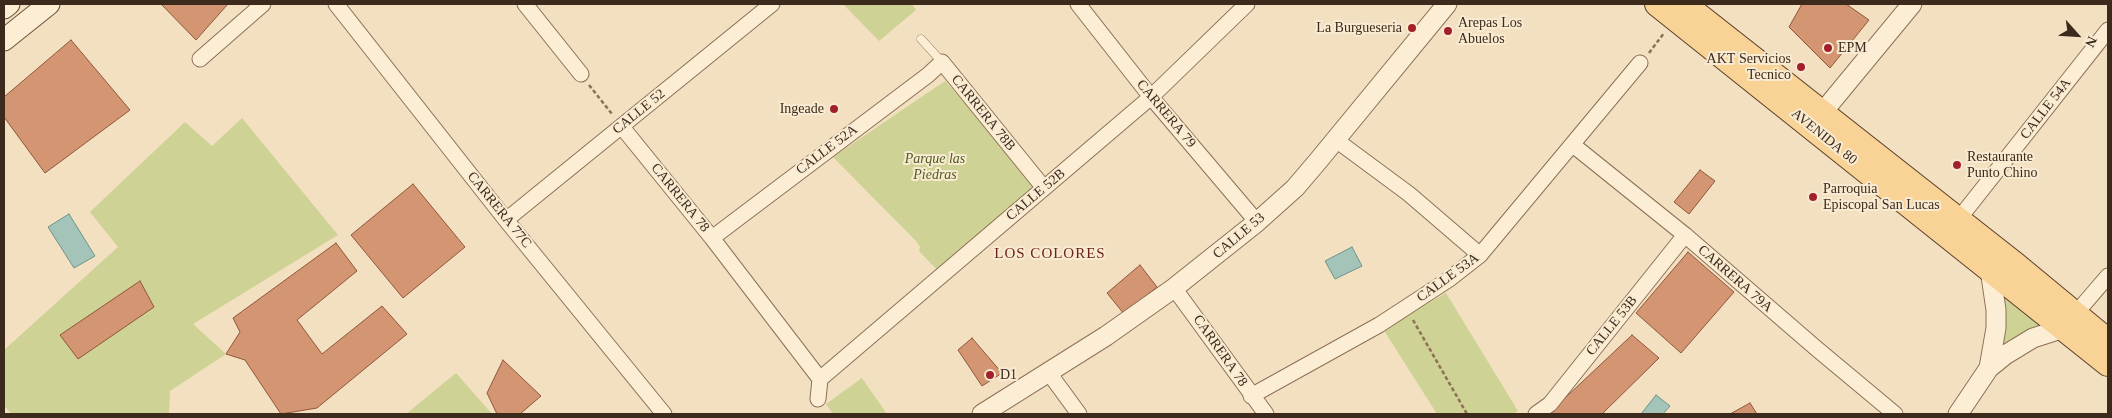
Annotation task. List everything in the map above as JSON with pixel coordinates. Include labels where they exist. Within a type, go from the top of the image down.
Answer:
[{"type":"main road","points":[[4,8],[10,4]]},
{"type":"main road","points":[[4,40],[49,4]]},
{"type":"main road","name":"AVENIDA 80","points":[[1657,4],[1952,227],[2070,321],[2108,364]]},
{"type":"main road","name":"AVENIDA 80","points":[[1685,4],[1822,113],[1952,227],[1990,269],[2070,321],[2108,341]]},
{"type":"street","points":[[200,59],[263,4]]},
{"type":"street","name":"CARRERA 77C","points":[[336,4],[506,220],[664,414]]},
{"type":"street","points":[[526,4],[581,74]]},
{"type":"street","name":"CALLE 52","points":[[506,220],[772,4]]},
{"type":"street","name":"CARRERA 79","points":[[1078,4],[1151,97],[1257,222]]},
{"type":"street","name":"CALLE 52B","points":[[820,379],[1151,97],[1247,4]]},
{"type":"street","name":"CALLE 53","points":[[982,414],[1049,373],[1174,288],[1257,222],[1295,188],[1447,4]]},
{"type":"street","points":[[1822,113],[1912,4]]},
{"type":"street","name":"CALLE 54A","points":[[1952,227],[2108,30]]},
{"type":"street","name":"CARRERA 78B","points":[[942,62],[1044,188]]},
{"type":"street","name":"CALLE 52A","points":[[712,238],[928,75],[942,62]]},
{"type":"street","name":"CALLE 53A","points":[[1251,396],[1379,325],[1448,280],[1480,256],[1640,63]]},
{"type":"street","name":"CARRERA 78","points":[[622,127],[712,238],[820,379]]},
{"type":"street","points":[[1336,140],[1409,194],[1480,256]]},
{"type":"street","name":"CARRERA 79A","points":[[1573,146],[1685,235],[1816,349],[1895,414]]},
{"type":"street","name":"CALLE 53B","points":[[1536,414],[1550,404],[1685,235]]},
{"type":"street","points":[[1990,269],[1995,301],[1996,328],[1990,368]]},
{"type":"street","points":[[1958,414],[1990,368],[2018,346],[2070,321],[2108,276]]},
{"type":"street","name":"CARRERA 78","points":[[1174,288],[1266,414]]},
{"type":"street","points":[[1049,373],[1079,414]]},
{"type":"street","points":[[818,399],[820,379]]},
{"type":"lane","name":"CARRERA 78B","points":[[921,39],[942,62]]},
{"type":"path","points":[[1640,63],[1668,28]]},
{"type":"path","points":[[581,74],[622,127]]},
{"type":"path","points":[[1406,307],[1467,414]]},
{"type":"green space","points":[[843,4],[912,4],[916,10],[879,41]]},
{"type":"green space","name":"Parque las Piedras","points":[[945,81],[1038,184],[940,273],[919,251],[920,247],[917,242],[833,157]]},
{"type":"green space","points":[[242,118],[338,235],[193,324],[226,354],[170,391],[169,414],[12,414],[4,406],[4,350],[118,247],[90,212],[185,122],[212,146]]},
{"type":"green space","points":[[1446,293],[1518,411],[1513,414],[1437,414],[1383,329]]},
{"type":"green space","points":[[2000,294],[2045,327],[2018,336],[2001,350],[2006,328],[2005,309]]},
{"type":"green space","points":[[456,373],[492,414],[406,414]]},
{"type":"green space","points":[[862,378],[887,414],[833,414],[826,404]]},
{"type":"water","points":[[69,214],[95,256],[74,268],[48,227]]},
{"type":"water","points":[[1352,247],[1362,266],[1335,279],[1325,261]]},
{"type":"water","points":[[1656,395],[1670,406],[1663,414],[1641,414]]},
{"type":"building","points":[[161,4],[228,4],[196,40]]},
{"type":"building","name":"EPM","points":[[1802,4],[1846,4],[1869,20],[1830,68],[1789,27]]},
{"type":"building","points":[[71,40],[130,110],[45,173],[4,117],[4,97]]},
{"type":"building","points":[[1700,170],[1715,181],[1689,214],[1674,202]]},
{"type":"building","points":[[413,184],[465,247],[403,298],[351,235]]},
{"type":"building","points":[[336,243],[357,271],[297,320],[322,354],[382,306],[407,334],[317,408],[281,414],[245,360],[226,354],[240,332],[233,318]]},
{"type":"building","points":[[1688,252],[1734,292],[1681,353],[1636,313]]},
{"type":"building","points":[[1140,265],[1157,287],[1124,314],[1107,293]]},
{"type":"building","points":[[140,281],[154,307],[78,359],[60,335]]},
{"type":"building","points":[[1632,335],[1659,358],[1602,414],[1548,414]]},
{"type":"building","points":[[972,338],[1002,373],[982,386],[958,350]]},
{"type":"building","points":[[503,360],[541,396],[520,414],[497,414],[487,393]]},
{"type":"building","points":[[1750,403],[1757,414],[1730,414]]},
{"type":"place","name":"La Burgueseria","points":[[1412,28]]},
{"type":"place","name":"Arepas Los Abuelos","points":[[1448,31]]},
{"type":"place","name":"EPM","points":[[1828,48]]},
{"type":"place","name":"AKT Servicios Tecnico","points":[[1801,67]]},
{"type":"place","name":"Ingeade","points":[[834,109]]},
{"type":"place","name":"Restaurante Punto Chino","points":[[1957,165]]},
{"type":"place","name":"Parroquia Episcopal San Lucas","points":[[1813,197]]},
{"type":"place","name":"D1","points":[[990,375]]},
{"type":"district","name":"LOS COLORES","points":[[1050,254]]}]
